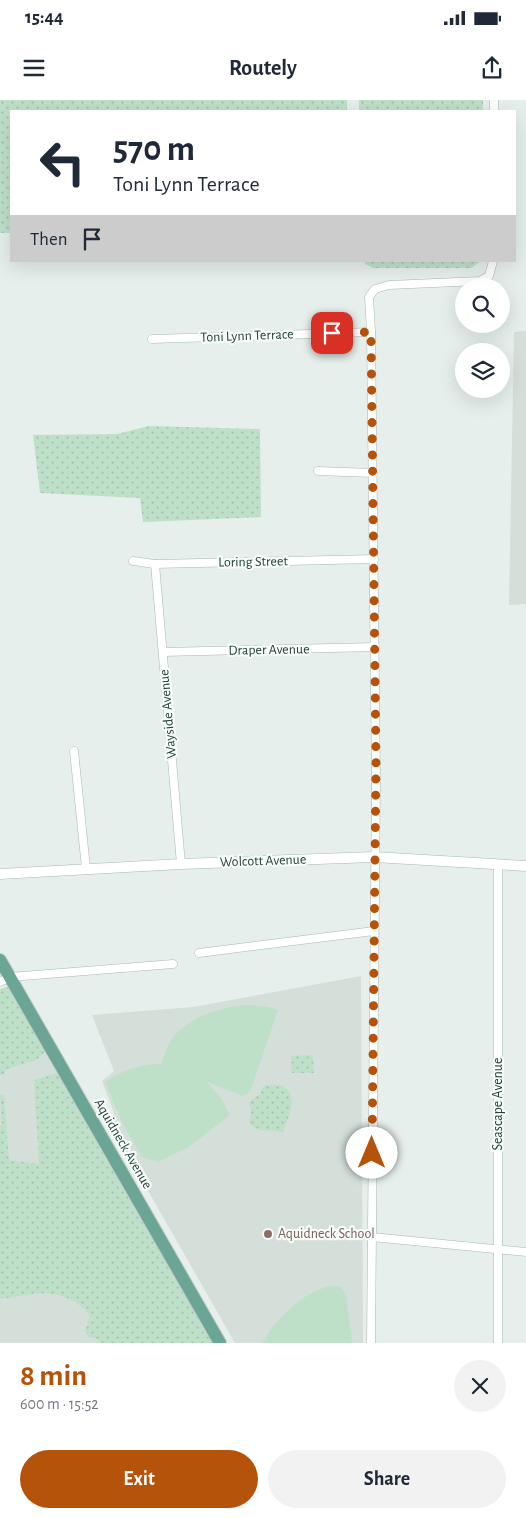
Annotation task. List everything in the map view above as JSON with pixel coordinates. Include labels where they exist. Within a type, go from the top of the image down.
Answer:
[{"type":"main road","name":"Aquidneck Avenue","points":[[0,960],[5,979],[39,1030],[220,1343]]},
{"type":"street","points":[[371,1343],[375,647],[369,297],[375,289],[398,284],[480,281],[489,276],[493,262]]},
{"type":"street","name":"Toni Lynn Terrace","points":[[152,339],[371,332]]},
{"type":"street","points":[[318,471],[373,473]]},
{"type":"street","name":"Loring Street","points":[[133,561],[155,564],[374,558]]},
{"type":"street","name":"Wayside Avenue","points":[[155,564],[181,864]]},
{"type":"street","name":"Draper Avenue","points":[[163,652],[375,647]]},
{"type":"street","points":[[74,751],[86,868]]},
{"type":"street","name":"Wolcott Avenue","points":[[0,874],[86,868],[374,857],[526,866]]},
{"type":"street","name":"Seascape Avenue","points":[[498,864],[498,1343]]},
{"type":"street","points":[[199,953],[374,930]]},
{"type":"street","points":[[5,979],[174,964]]},
{"type":"street","points":[[372,1237],[526,1252]]},
{"type":"shaded area","points":[[526,331],[526,604],[509,605],[514,332]]},
{"type":"shaded area","name":"Aquidneck School","points":[[361,976],[363,1343],[235,1343],[111,1126],[114,1113],[102,1081],[114,1071],[92,1015],[193,1007]]},
{"type":"shaded area","points":[[36,1036],[213,1343],[0,1343],[0,1040]]},
{"type":"green space","points":[[0,100],[347,100],[347,110],[10,110],[10,233],[0,233]]},
{"type":"green space","points":[[359,100],[483,100],[483,110],[359,110]]},
{"type":"green space","points":[[365,262],[480,262],[471,268],[373,268],[365,264]]},
{"type":"green space","points":[[149,426],[260,429],[261,517],[143,522],[140,498],[40,493],[33,435],[117,434]]},
{"type":"green space","points":[[9,988],[45,1052],[36,1060],[5,1070],[5,1074],[0,1075],[0,989]]},
{"type":"green space","points":[[248,1005],[278,1010],[250,1092],[242,1096],[206,1081],[221,1098],[230,1115],[189,1147],[158,1162],[142,1157],[122,1122],[105,1082],[118,1074],[132,1069],[146,1065],[161,1064],[176,1034],[194,1020],[215,1011]]},
{"type":"green space","points":[[313,1055],[314,1073],[292,1073],[291,1056]]},
{"type":"green space","points":[[57,1073],[213,1343],[100,1343],[99,1340],[88,1336],[85,1331],[90,1315],[80,1305],[69,1299],[59,1295],[37,1294],[0,1299],[0,1126],[2,1125],[0,1095],[4,1095],[9,1160],[39,1164],[34,1080]]},
{"type":"green space","points":[[266,1085],[282,1085],[290,1095],[292,1101],[290,1113],[283,1132],[260,1130],[250,1125],[250,1101],[260,1094]]},
{"type":"green space","points":[[334,1286],[341,1287],[346,1295],[352,1343],[262,1343],[283,1315],[303,1298],[313,1292]]},
{"type":"place","name":"Aquidneck School","points":[[268,1234]]},
{"type":"route","points":[[332,333],[371,332],[376,762],[372,1153]]}]
